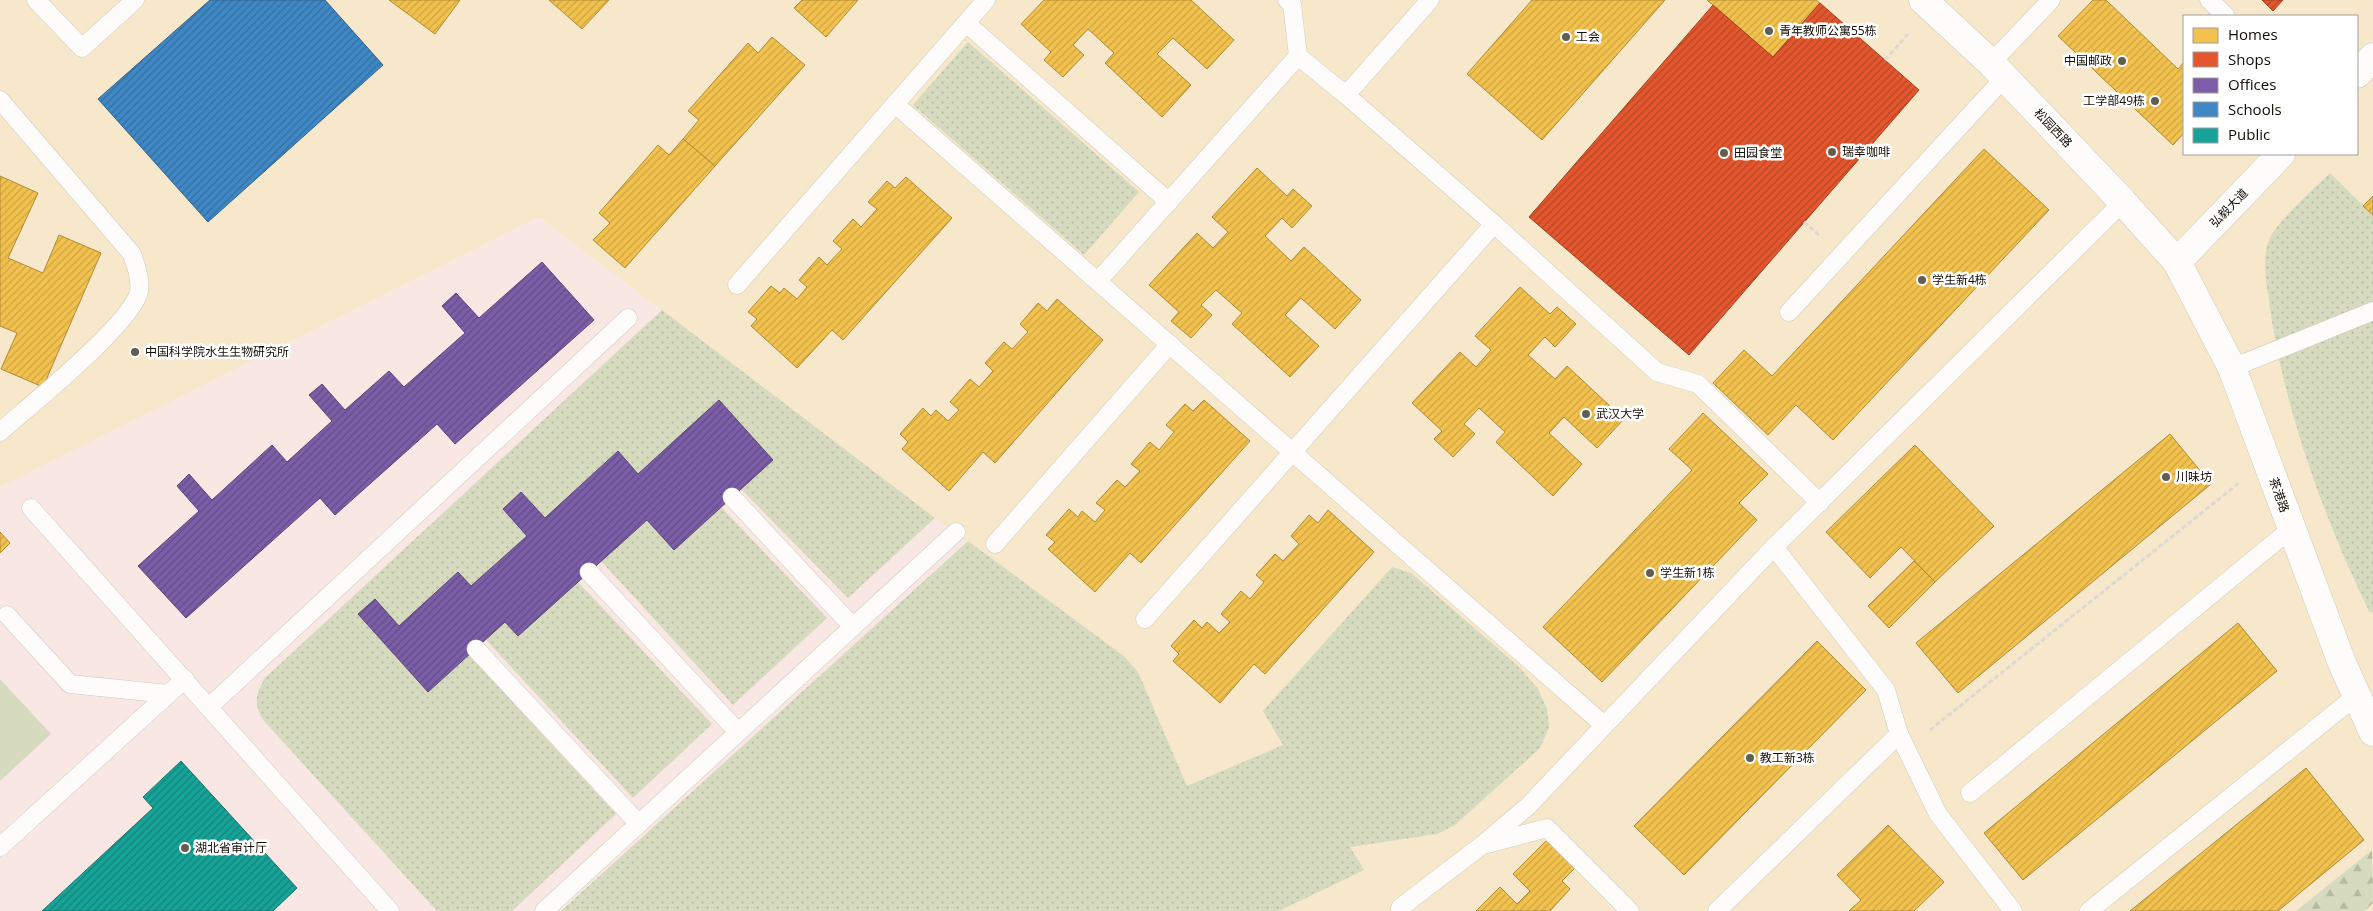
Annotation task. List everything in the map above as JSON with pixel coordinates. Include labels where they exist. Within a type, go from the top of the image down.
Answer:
[{"type":"street","name":"松园西路","points":[[1923,0],[1998,70],[2177,262]]},
{"type":"street","points":[[2358,73],[2373,57]]},
{"type":"street","name":"弘毅大道","points":[[2177,262],[2280,155]]},
{"type":"street","name":"茶港路","points":[[2177,262],[2232,368],[2291,530],[2366,710]]},
{"type":"lane","points":[[36,0],[82,48],[135,0]]},
{"type":"lane","points":[[737,285],[986,0]]},
{"type":"lane","points":[[1287,0],[1292,4],[1298,56],[1494,224],[1657,372],[1698,384],[1820,503]]},
{"type":"lane","points":[[1346,96],[1430,0]]},
{"type":"lane","points":[[1789,312],[1998,70],[2051,0]]},
{"type":"lane","points":[[2209,0],[2225,15]]},
{"type":"lane","points":[[966,23],[1169,202]]},
{"type":"lane","points":[[1098,281],[1298,56]]},
{"type":"lane","points":[[0,100],[127,246],[137,267],[139,291],[133,306],[114,330],[0,432]]},
{"type":"lane","points":[[895,104],[1604,724]]},
{"type":"lane","points":[[1400,908],[1482,845],[1528,806],[1774,547],[2123,202]]},
{"type":"lane","points":[[1145,619],[1494,224]]},
{"type":"lane","points":[[2232,368],[2373,311]]},
{"type":"lane","points":[[209,707],[628,318]]},
{"type":"lane","points":[[995,544],[1170,344]]},
{"type":"lane","points":[[732,498],[853,627]]},
{"type":"lane","points":[[31,508],[390,911]]},
{"type":"lane","points":[[1970,793],[2291,530]]},
{"type":"lane","points":[[544,911],[956,532]]},
{"type":"lane","points":[[1774,547],[1886,690],[1903,742],[1938,814],[2013,911]]},
{"type":"lane","points":[[589,572],[738,732]]},
{"type":"lane","points":[[7,615],[70,684],[168,694]]},
{"type":"lane","points":[[476,649],[639,824]]},
{"type":"lane","points":[[0,847],[184,679]]},
{"type":"lane","points":[[2089,911],[2366,710]]},
{"type":"lane","points":[[1717,911],[1903,742]]},
{"type":"lane","points":[[1482,845],[1547,828],[1630,911]]},
{"type":"path","points":[[1903,742],[2267,461]]},
{"type":"shaded area","name":"武汉大学","points":[[0,0],[2373,0],[2373,911],[1237,911],[1124,656],[935,518],[539,217],[0,487]]},
{"type":"shaded area","name":"湖北省审计厅","points":[[539,217],[935,518],[1124,656],[1237,911],[0,911],[0,487]]},
{"type":"green space","points":[[968,42],[1139,192],[1084,255],[913,105]]},
{"type":"green space","points":[[2330,173],[2373,215],[2373,611],[2370,613],[2337,539],[2307,460],[2284,380],[2275,339],[2266,278],[2265,262],[2269,240],[2288,214]]},
{"type":"green space","points":[[662,310],[935,518],[848,598],[741,489],[773,460],[719,401],[638,474],[618,451],[545,518],[521,492],[527,536],[471,586],[458,573],[399,626],[375,599],[358,614],[428,692],[469,655],[616,814],[512,911],[437,911],[265,722],[257,706],[257,695],[265,678]]},
{"type":"green space","points":[[721,507],[827,618],[733,705],[601,561],[647,520]]},
{"type":"green space","points":[[968,541],[1124,656],[1138,672],[1187,786],[1283,745],[1263,711],[1392,567],[1411,573],[1519,667],[1538,689],[1547,709],[1549,727],[1540,748],[1455,825],[1437,834],[1350,847],[1364,870],[1279,911],[561,911]]},
{"type":"green space","points":[[578,582],[712,724],[633,798],[486,640],[505,622],[518,636]]},
{"type":"green space","points":[[0,679],[51,734],[0,781]]},
{"type":"green space","points":[[2372,850],[2373,903],[2365,911],[2296,911]]},
{"type":"building: Homes","points":[[389,0],[460,0],[435,34]]},
{"type":"building: Homes","points":[[549,0],[609,0],[582,29]]},
{"type":"building: Homes","points":[[802,0],[858,0],[826,37],[794,8]]},
{"type":"building: Homes","points":[[1044,0],[1191,0],[1234,40],[1207,69],[1173,38],[1157,54],[1191,85],[1162,117],[1105,63],[1114,53],[1088,29],[1073,45],[1084,55],[1063,77],[1044,60],[1051,52],[1021,24]]},
{"type":"building: Homes","name":"工会","points":[[1532,0],[1665,0],[1542,140],[1467,74]]},
{"type":"building: Homes","name":"青年教师公寓55栋","points":[[1707,0],[1816,0],[1820,3],[1773,57]]},
{"type":"building: Homes","name":"工学部49栋","points":[[2093,0],[2106,0],[2178,69],[2183,63],[2183,134],[2173,145],[2058,36]]},
{"type":"building: Homes","points":[[772,37],[805,65],[715,166],[683,139],[699,120],[688,111],[748,43],[758,53]]},
{"type":"building: Homes","points":[[683,139],[715,166],[625,268],[593,240],[610,223],[599,213],[658,145],[669,155]]},
{"type":"building: Homes","name":"学生新4栋","points":[[1984,149],[2049,210],[1833,440],[1796,405],[1768,435],[1713,383],[1744,350],[1772,376]]},
{"type":"building: Homes","points":[[1257,168],[1287,196],[1293,189],[1312,206],[1292,228],[1282,218],[1265,236],[1291,261],[1304,247],[1361,300],[1335,329],[1301,298],[1285,315],[1319,346],[1290,377],[1232,324],[1242,313],[1216,290],[1201,305],[1212,315],[1191,338],[1171,321],[1179,312],[1149,285],[1197,233],[1213,248],[1228,232],[1212,217]]},
{"type":"building: Homes","points":[[0,176],[38,193],[8,258],[43,273],[59,235],[101,253],[43,387],[1,369],[17,333],[0,326]]},
{"type":"building: Homes","points":[[906,177],[952,218],[843,340],[832,330],[797,368],[751,326],[757,319],[748,312],[771,286],[780,293],[784,288],[797,299],[807,287],[799,280],[819,257],[827,265],[842,249],[833,241],[853,219],[861,227],[877,209],[868,202],[887,181],[895,188]]},
{"type":"building: Homes","points":[[2373,196],[2373,215],[2363,206]]},
{"type":"building: Homes","points":[[1520,287],[1550,314],[1557,307],[1576,324],[1555,347],[1545,337],[1528,355],[1555,379],[1567,366],[1624,419],[1597,448],[1564,417],[1549,433],[1582,464],[1553,496],[1496,442],[1505,432],[1479,408],[1464,424],[1475,434],[1453,457],[1434,439],[1442,431],[1412,403],[1460,352],[1476,367],[1491,350],[1475,336]]},
{"type":"building: Homes","points":[[1057,299],[1103,340],[995,463],[983,452],[949,491],[902,449],[908,442],[900,434],[923,408],[931,416],[936,410],[948,421],[959,410],[950,402],[970,379],[979,387],[993,371],[985,363],[1004,342],[1012,349],[1028,332],[1020,324],[1038,303],[1047,311]]},
{"type":"building: Homes","points":[[1204,400],[1250,441],[1141,563],[1130,553],[1095,592],[1048,549],[1055,542],[1046,535],[1069,509],[1078,517],[1082,511],[1095,522],[1105,510],[1096,503],[1117,480],[1125,487],[1140,471],[1131,464],[1150,442],[1159,450],[1174,432],[1166,425],[1185,404],[1193,411]]},
{"type":"building: Homes","name":"学生新1栋","points":[[1703,413],[1768,474],[1739,503],[1757,520],[1602,682],[1543,627],[1692,470],[1669,449]]},
{"type":"building: Homes","points":[[2170,434],[2211,484],[1958,693],[1916,643]]},
{"type":"building: Homes","points":[[1915,445],[1994,526],[1935,582],[1901,547],[1870,578],[1826,532]]},
{"type":"building: Homes","points":[[1328,510],[1374,552],[1265,674],[1254,664],[1220,703],[1173,661],[1179,654],[1171,646],[1194,620],[1202,628],[1207,622],[1219,633],[1230,622],[1221,614],[1241,591],[1250,599],[1264,582],[1256,575],[1275,554],[1283,561],[1299,544],[1291,536],[1309,515],[1318,523]]},
{"type":"building: Homes","points":[[0,532],[10,543],[0,553]]},
{"type":"building: Homes","points":[[1914,561],[1935,582],[1889,628],[1868,606]]},
{"type":"building: Homes","points":[[2238,623],[2277,671],[2023,880],[1984,833]]},
{"type":"building: Homes","name":"教工新3栋","points":[[1817,641],[1866,690],[1684,875],[1634,826]]},
{"type":"building: Homes","points":[[2306,768],[2364,840],[2278,911],[2130,911]]},
{"type":"building: Homes","points":[[1888,825],[1944,882],[1914,911],[1849,911],[1861,900],[1837,875]]},
{"type":"building: Homes","points":[[1547,840],[1575,868],[1562,881],[1570,889],[1550,911],[1476,911],[1500,887],[1517,904],[1530,891],[1513,874]]},
{"type":"building: Shops","points":[[2262,0],[2283,0],[2273,11]]},
{"type":"building: Shops","name":"田园食堂","points":[[1820,3],[1919,90],[1689,355],[1529,217],[1713,5],[1773,57]]},
{"type":"building: Offices","points":[[542,262],[594,320],[455,444],[437,424],[335,515],[320,498],[186,618],[138,566],[199,511],[177,486],[189,474],[212,500],[272,445],[287,462],[332,421],[309,395],[322,384],[345,410],[389,371],[404,387],[465,333],[442,306],[456,293],[479,318]]},
{"type":"building: Offices","points":[[719,400],[773,460],[674,550],[647,520],[518,636],[505,622],[428,692],[358,614],[375,599],[399,626],[458,572],[471,586],[527,536],[503,509],[521,492],[545,518],[618,451],[638,474]]},
{"type":"building: Schools","points":[[210,0],[325,0],[383,65],[208,222],[98,99]]},
{"type":"building: Public","name":"湖北省审计厅","points":[[181,761],[297,888],[273,911],[42,911],[153,808],[143,797]]},
{"type":"place","name":"青年教师公寓55栋","points":[[1769,31]]},
{"type":"place","name":"工会","points":[[1566,37]]},
{"type":"place","name":"中国邮政","points":[[2122,61]]},
{"type":"place","name":"工学部49栋","points":[[2155,101]]},
{"type":"place","name":"瑞幸咖啡","points":[[1832,152]]},
{"type":"place","name":"田园食堂","points":[[1724,153]]},
{"type":"place","name":"学生新4栋","points":[[1922,280]]},
{"type":"place","name":"中国科学院水生生物研究所","points":[[135,352]]},
{"type":"place","name":"武汉大学","points":[[1586,414]]},
{"type":"place","name":"川味坊","points":[[2166,477]]},
{"type":"place","name":"学生新1栋","points":[[1650,573]]},
{"type":"place","name":"教工新3栋","points":[[1750,758]]},
{"type":"place","name":"湖北省审计厅","points":[[185,848]]}]
